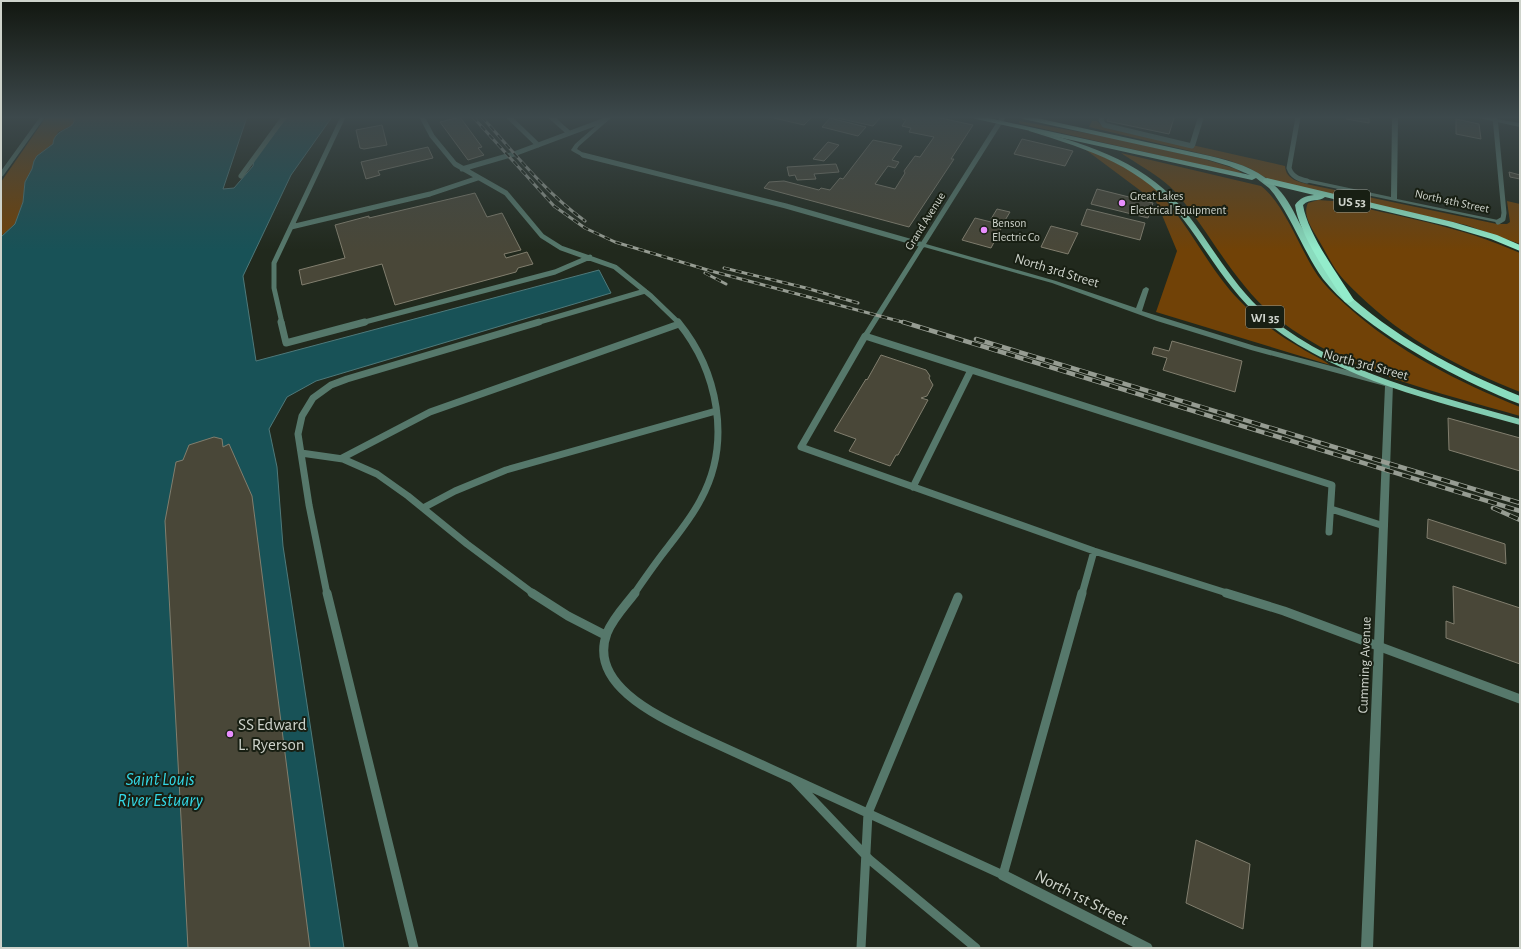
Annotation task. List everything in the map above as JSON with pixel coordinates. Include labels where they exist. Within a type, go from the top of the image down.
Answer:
[{"type":"highway","name":"US 53","points":[[1178,161],[1438,221],[1494,237],[1520,248]]},
{"type":"highway","name":"US 53","points":[[1220,161],[1246,170],[1266,181],[1285,204],[1305,242],[1327,277],[1349,300],[1388,330],[1449,366],[1472,379],[1520,400]]},
{"type":"highway","points":[[1349,300],[1303,221],[1298,209],[1301,201],[1312,197],[1327,198],[1438,221]]},
{"type":"main road","name":"WI 35","points":[[1121,161],[1145,175],[1166,194],[1185,215],[1230,279],[1254,307],[1266,317],[1297,340],[1315,350],[1389,384]]},
{"type":"main road","name":"North 3rd Street","points":[[1389,384],[1520,422]]},
{"type":"street","points":[[1,175],[11,161]]},
{"type":"street","name":"Grand Avenue","points":[[865,336],[975,161]]},
{"type":"street","points":[[1394,161],[1394,200]]},
{"type":"street","name":"North 4th Street","points":[[1307,181],[1498,222]]},
{"type":"street","name":"North 3rd Street","points":[[923,245],[1054,282],[1138,312],[1284,357],[1389,384]]},
{"type":"street","points":[[1138,312],[1146,289]]},
{"type":"street","name":"Cumming Avenue","points":[[1367,948],[1389,384]]},
{"type":"street","name":"North 1st Street","points":[[1002,875],[1147,948]]},
{"type":"lane","points":[[241,176],[252,161]]},
{"type":"lane","points":[[322,161],[279,252],[274,269],[274,288],[286,343],[555,272],[590,257]]},
{"type":"lane","points":[[454,161],[462,169],[506,193],[542,236],[548,241],[568,250],[609,264],[645,290],[679,324],[691,339],[706,369],[713,391],[718,421],[716,460],[705,492],[693,514],[605,635],[603,658],[611,676],[621,689],[638,703],[696,735],[1002,875],[1094,551]]},
{"type":"lane","points":[[462,169],[486,161]]},
{"type":"lane","name":"North 3rd Street","points":[[608,161],[786,206],[923,245]]},
{"type":"lane","points":[[1290,161],[1289,168],[1291,174],[1307,181]]},
{"type":"lane","points":[[1498,222],[1503,219],[1504,213],[1499,161]]},
{"type":"lane","points":[[291,227],[418,197],[478,178]]},
{"type":"lane","points":[[414,948],[327,593],[309,505],[298,434],[302,416],[313,398],[331,385],[347,379],[645,290]]},
{"type":"lane","points":[[342,458],[430,412],[679,324]]},
{"type":"lane","points":[[1329,532],[1332,485],[865,336],[800,447],[1094,551],[1237,595],[1520,699]]},
{"type":"lane","points":[[913,486],[971,370]]},
{"type":"lane","points":[[423,508],[455,491],[506,470],[716,411]]},
{"type":"lane","points":[[301,453],[342,458],[373,471],[388,480],[468,545],[540,599],[605,635]]},
{"type":"lane","points":[[1330,509],[1384,526]]},
{"type":"lane","points":[[861,948],[868,813],[958,597]]},
{"type":"lane","points":[[792,778],[866,856],[891,879],[976,948]]},
{"type":"shaded area","points":[[15,161],[34,161],[32,169],[25,182],[23,202],[15,224],[1,236],[1,182]]},
{"type":"shaded area","points":[[1101,161],[1113,161],[1122,166],[1140,177],[1157,191],[1179,217],[1217,274],[1239,300],[1260,320],[1276,332],[1330,365],[1156,312],[1177,251],[1157,203]]},
{"type":"shaded area","points":[[1134,161],[1156,161],[1261,186],[1278,204],[1318,276],[1347,306],[1386,337],[1429,364],[1474,387],[1520,407],[1520,416],[1395,379],[1334,354],[1306,338],[1279,320],[1250,292],[1237,277],[1175,191],[1155,175]]},
{"type":"shaded area","points":[[1186,161],[1211,161],[1236,169],[1242,173]]},
{"type":"shaded area","points":[[1231,161],[1264,161],[1285,166],[1286,171],[1294,180],[1306,184],[1497,224],[1507,224],[1510,222],[1507,201],[1520,204],[1520,244],[1466,225],[1271,181],[1249,168]]},
{"type":"shaded area","points":[[1318,200],[1333,201],[1452,229],[1520,253],[1520,392],[1455,363],[1414,339],[1376,311],[1359,295],[1336,270],[1308,221],[1306,208],[1308,203]]},
{"type":"water","name":"Saint Louis River Estuary","points":[[34,161],[232,161],[223,189],[234,188],[253,166],[254,161],[301,161],[291,175],[243,276],[256,361],[599,270],[611,293],[316,381],[287,397],[269,429],[277,467],[283,546],[344,948],[1,948],[1,237],[15,224],[23,202],[25,182],[32,169]]},
{"type":"building","points":[[419,161],[378,171],[380,175],[366,179],[361,162]]},
{"type":"building","points":[[857,161],[897,161],[899,162],[895,168],[888,166],[875,184],[895,189],[905,173],[904,171],[911,161],[952,161],[909,227],[764,188],[769,182],[784,181],[819,190],[821,188],[830,190],[840,178],[843,179]]},
{"type":"building","points":[[1045,161],[1068,161],[1065,166]]},
{"type":"building","points":[[836,164],[839,172],[814,174],[816,179],[797,180],[795,175],[789,176],[787,167]]},
{"type":"building","points":[[1509,172],[1520,175],[1520,179],[1510,177]]},
{"type":"building","name":"Great Lakes Electrical Equipment","points":[[1097,189],[1153,203],[1148,218],[1091,204]]},
{"type":"building","points":[[475,193],[487,217],[502,213],[521,250],[504,254],[506,258],[527,252],[533,264],[518,268],[516,272],[395,305],[382,264],[302,285],[299,270],[345,258],[335,225]]},
{"type":"building","points":[[997,209],[1010,212],[1004,222],[991,219]]},
{"type":"building","points":[[1087,209],[1145,223],[1140,240],[1081,225]]},
{"type":"building","name":"Benson Electric Co","points":[[975,218],[1003,225],[991,248],[962,240]]},
{"type":"building","points":[[1051,226],[1078,233],[1068,254],[1041,247]]},
{"type":"building","points":[[1172,341],[1242,361],[1235,392],[1163,370],[1167,358],[1152,354],[1154,347],[1169,351]]},
{"type":"building","points":[[881,355],[926,370],[933,385],[927,396],[921,398],[928,400],[898,455],[896,455],[890,466],[849,451],[856,439],[834,431],[866,379],[867,380]]},
{"type":"building","points":[[1448,418],[1520,438],[1520,471],[1449,450]]},
{"type":"building","name":"SS Edward L. Ryerson","points":[[214,437],[222,439],[223,447],[229,444],[252,496],[310,948],[188,948],[165,521],[176,462],[183,460],[189,445]]},
{"type":"building","points":[[1428,519],[1505,544],[1506,564],[1427,538]]},
{"type":"building","points":[[1453,586],[1520,608],[1520,664],[1446,638],[1446,621],[1454,624]]},
{"type":"building","points":[[1196,840],[1250,864],[1243,929],[1186,903]]},
{"type":"railway","points":[[513,161],[554,206],[585,228],[615,242],[711,271],[906,323]]},
{"type":"railway","points":[[521,161],[557,198],[585,221]]},
{"type":"railway","points":[[724,268],[806,288],[858,303]]},
{"type":"railway","points":[[705,273],[726,284]]},
{"type":"railway","points":[[903,322],[1520,511]]},
{"type":"railway","points":[[976,339],[1520,503]]},
{"type":"railway","points":[[1493,508],[1520,520]]},
{"type":"place","name":"Great Lakes Electrical Equipment","points":[[1122,203]]},
{"type":"place","name":"Benson Electric Co","points":[[984,230]]},
{"type":"place","name":"SS Edward L. Ryerson","points":[[230,734]]}]
